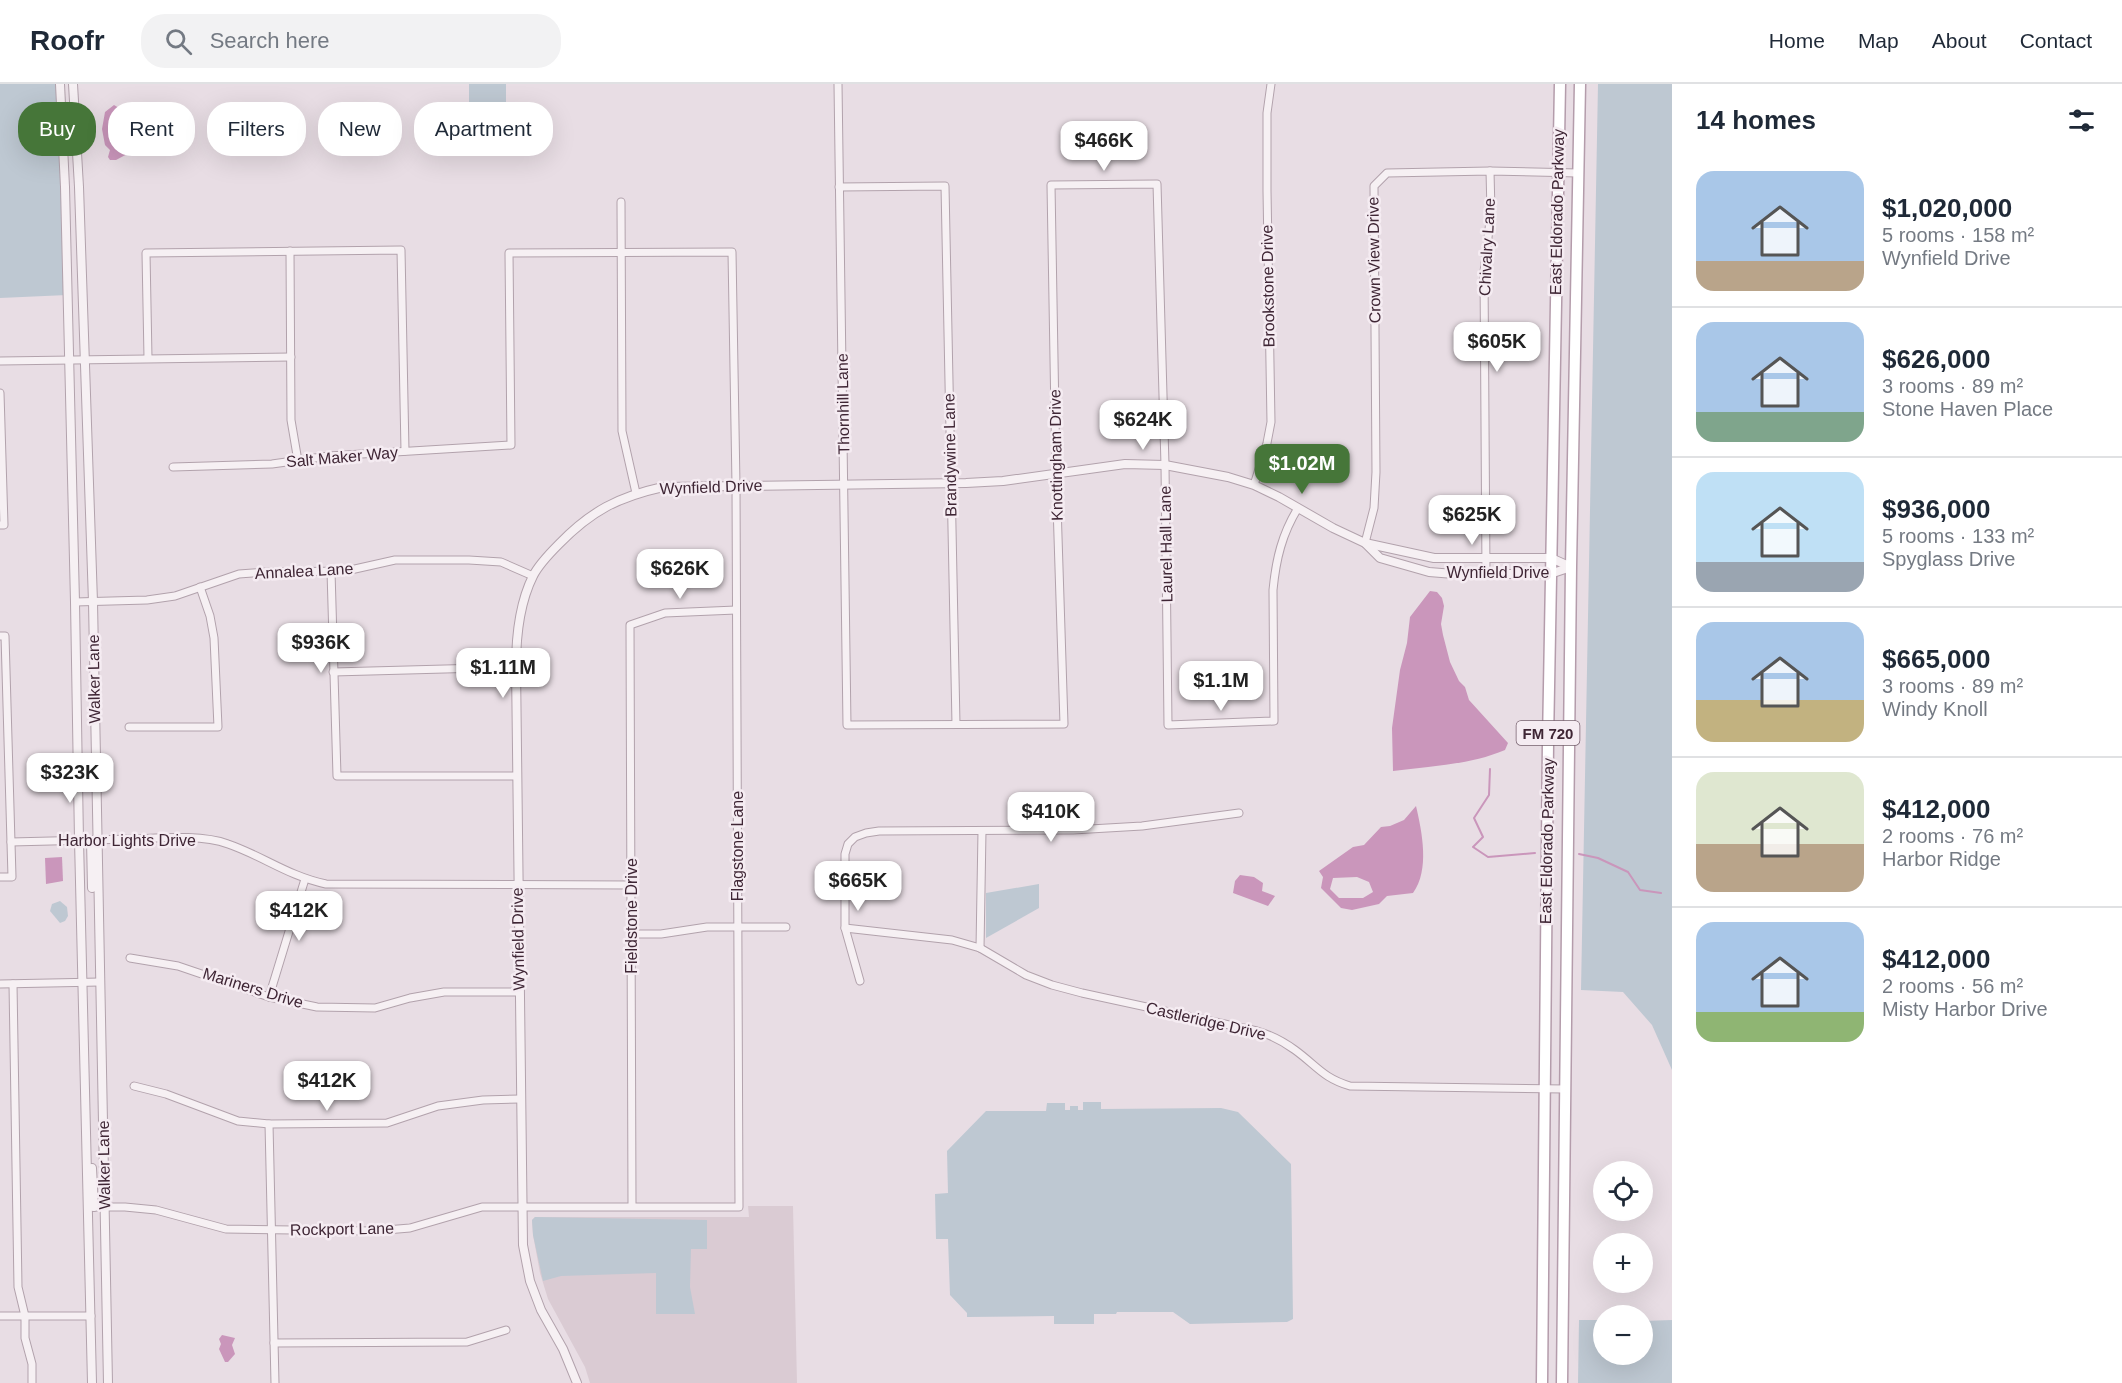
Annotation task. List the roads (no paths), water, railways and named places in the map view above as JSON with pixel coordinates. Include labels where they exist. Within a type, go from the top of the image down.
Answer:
[{"type":"main road","name":"East Eldorado Parkway","points":[[1542,1383],[1550,574],[1560,84]]},
{"type":"main road","name":"East Eldorado Parkway","points":[[1562,1383],[1571,567],[1580,84]]},
{"type":"street","name":"Walker Lane","points":[[60,84],[67,295],[87,434],[93,602],[88,840],[82,982],[86,1142],[91,1207],[92,1383]]},
{"type":"street","name":"Walker Lane","points":[[73,84],[79,187],[73,527],[78,602],[78,764],[99,917],[97,982],[102,1064],[108,1383]]},
{"type":"street","name":"Thornhill Lane","points":[[838,84],[847,725],[956,724]]},
{"type":"street","name":"Brookstone Drive","points":[[1254,485],[1271,422],[1267,191],[1267,113],[1271,84]]},
{"type":"street","name":"Crown View Drive","points":[[1365,543],[1374,508],[1376,472],[1374,186],[1387,173],[1490,171],[1578,173]]},
{"type":"street","name":"Chivalry Lane","points":[[1486,574],[1484,272],[1491,212],[1490,171]]},
{"type":"street","name":"Laurel Hall Lane","points":[[1051,185],[1157,184],[1165,465],[1168,724],[1274,721],[1273,600],[1275,570],[1286,527],[1298,508]]},
{"type":"street","name":"Knottingham Drive","points":[[956,724],[1064,724],[1056,474],[1051,185]]},
{"type":"street","name":"Brandywine Lane","points":[[840,187],[945,186],[956,724]]},
{"type":"street","points":[[65,187],[79,187]]},
{"type":"street","points":[[621,202],[622,431],[636,493]]},
{"type":"street","points":[[148,358],[146,252],[401,250],[405,451]]},
{"type":"street","points":[[290,251],[291,420],[298,461]]},
{"type":"street","name":"Flagstone Lane","points":[[621,252],[732,252],[736,485],[739,1207]]},
{"type":"street","name":"Salt Maker Way","points":[[173,467],[272,464],[329,456],[512,445],[509,253],[621,252]]},
{"type":"street","points":[[0,361],[291,357]]},
{"type":"street","points":[[0,393],[2,525]]},
{"type":"street","name":"Wynfield Drive","points":[[577,1383],[541,1310],[530,1281],[523,1245],[516,776],[516,640],[521,611],[533,576],[549,554],[573,529],[603,507],[636,493],[663,487],[1003,481],[1125,464],[1165,465],[1228,477],[1254,485],[1365,543],[1434,558],[1551,558],[1571,567]]},
{"type":"street","name":"Wynfield Drive","points":[[1365,543],[1380,558],[1429,572],[1550,574],[1571,567]]},
{"type":"street","name":"Annalea Lane","points":[[78,602],[147,600],[175,596],[239,574],[346,571],[396,560],[501,562],[533,576]]},
{"type":"street","points":[[330,571],[337,776],[516,776]]},
{"type":"street","points":[[129,727],[218,727],[214,638],[210,616],[200,587]]},
{"type":"street","name":"Fieldstone Drive","points":[[632,1206],[630,626],[665,613],[736,610]]},
{"type":"street","points":[[0,877],[12,877],[2,636]]},
{"type":"street","points":[[333,672],[516,667]]},
{"type":"street","points":[[860,981],[845,928],[845,854],[848,844],[855,837],[866,832],[1115,828],[1239,813]]},
{"type":"street","points":[[980,948],[982,831]]},
{"type":"street","name":"Harbor Lights Drive","points":[[11,842],[178,838],[227,843],[305,879],[326,884],[631,885]]},
{"type":"street","points":[[269,997],[305,879]]},
{"type":"street","points":[[631,933],[661,934],[707,927],[786,927]]},
{"type":"street","name":"Castleridge Drive","points":[[845,928],[942,938],[980,948],[1026,975],[1062,987],[1271,1035],[1295,1050],[1326,1077],[1350,1086],[1565,1089]]},
{"type":"street","name":"Mariners Drive","points":[[130,958],[178,966],[269,997],[317,1007],[375,1008],[410,998],[444,992],[519,992]]},
{"type":"street","points":[[0,984],[97,982]]},
{"type":"street","points":[[14,984],[18,1287],[25,1316],[25,1338],[32,1364],[32,1383]]},
{"type":"street","points":[[134,1086],[166,1094],[238,1121],[269,1124],[387,1123],[438,1106],[483,1100],[520,1099]]},
{"type":"street","points":[[269,1124],[275,1383]]},
{"type":"street","name":"Rockport Lane","points":[[91,1207],[156,1210],[226,1228],[374,1231],[410,1228],[482,1207],[739,1207]]},
{"type":"street","points":[[0,1316],[91,1316]]},
{"type":"street","points":[[274,1343],[467,1342],[506,1330]]},
{"type":"waterway","points":[[1490,769],[1489,795],[1474,818],[1483,837],[1473,847],[1488,857],[1535,853]]},
{"type":"waterway","points":[[1579,854],[1598,858],[1628,872],[1640,890],[1661,893]]}]
